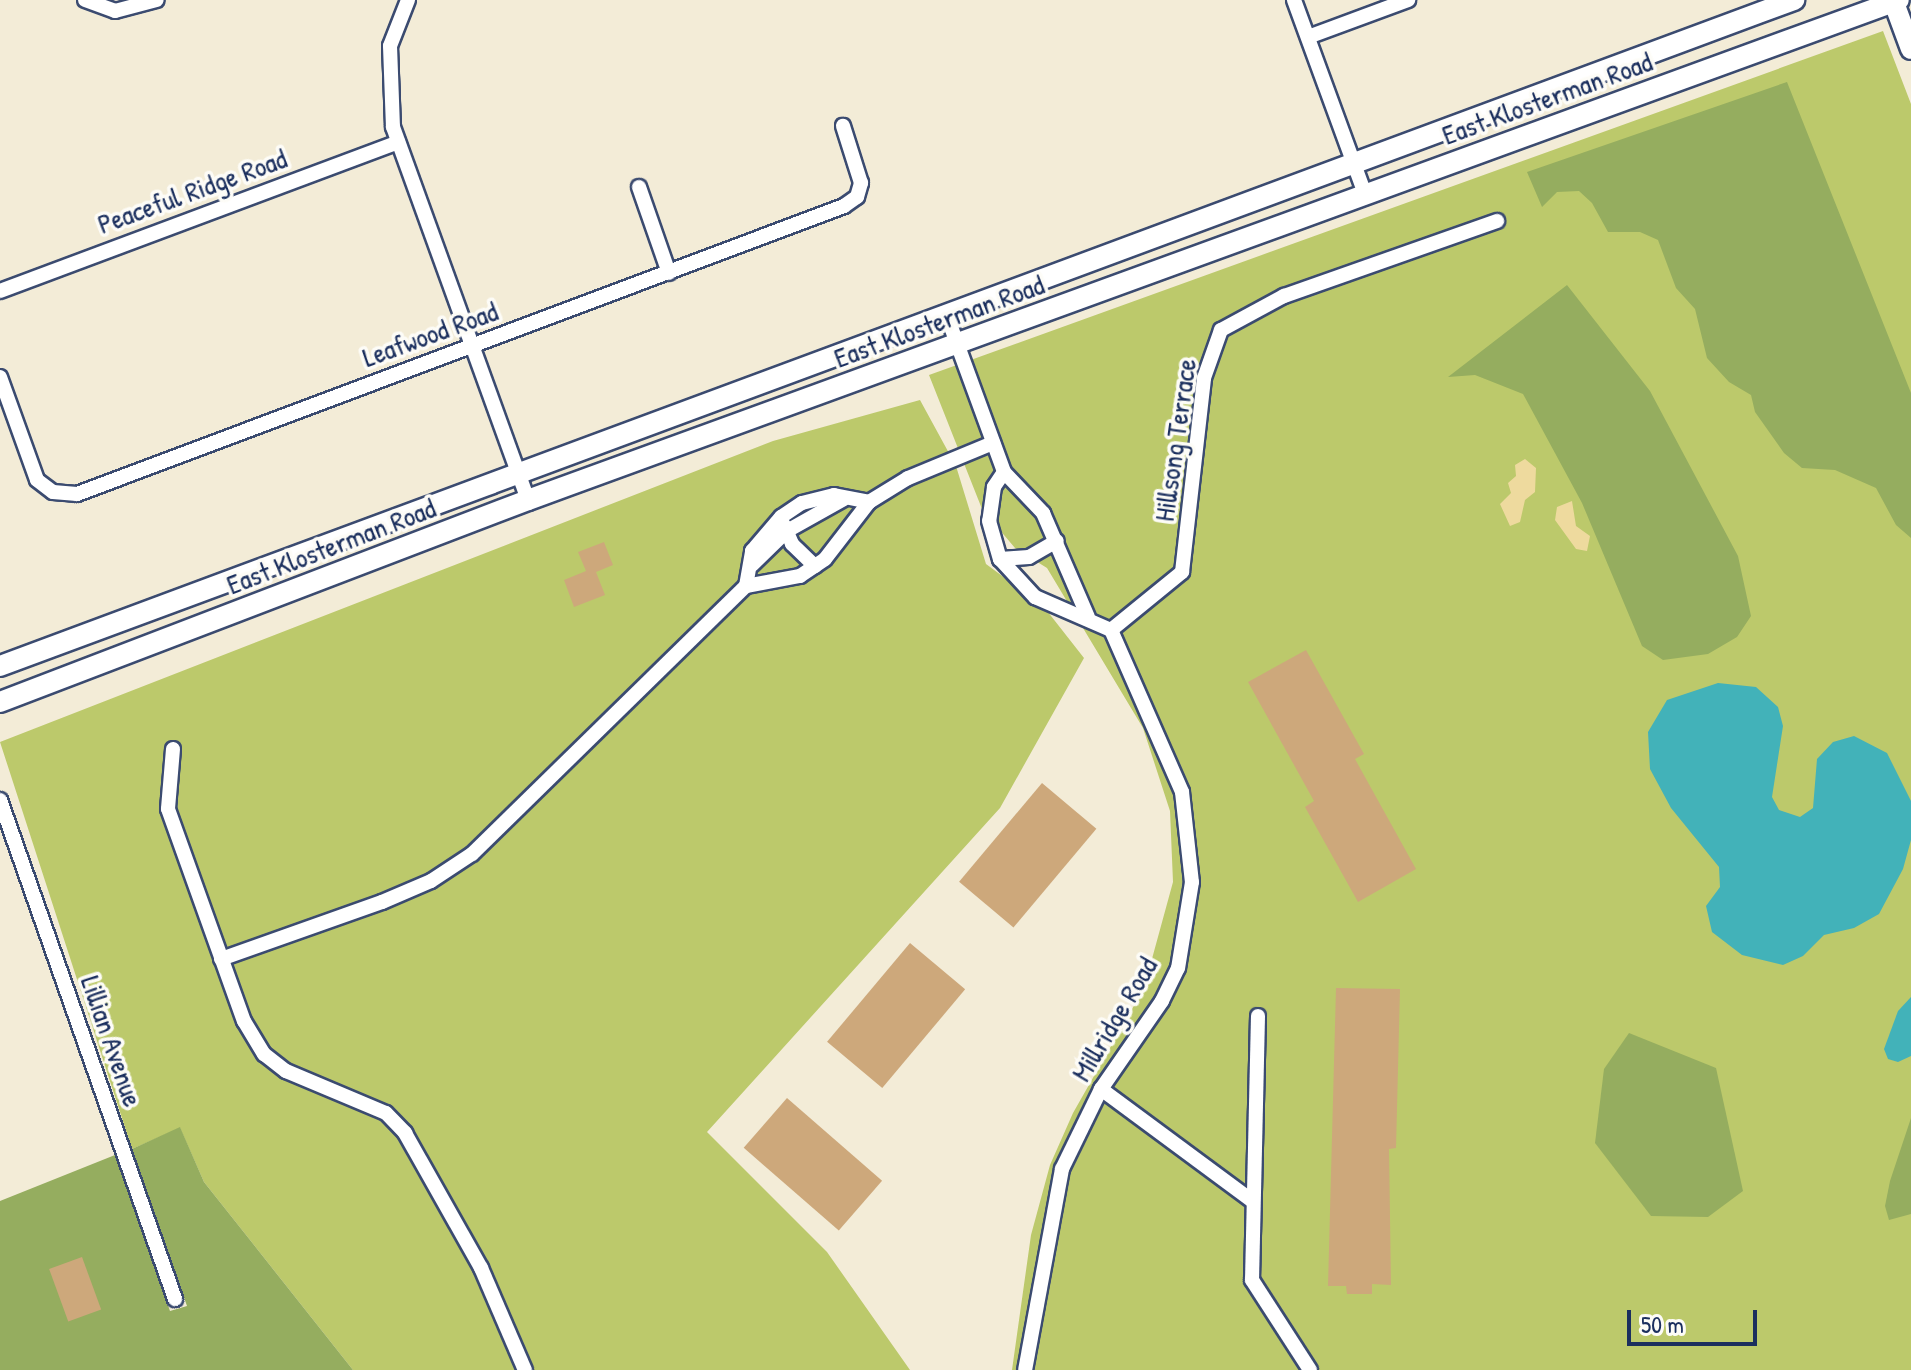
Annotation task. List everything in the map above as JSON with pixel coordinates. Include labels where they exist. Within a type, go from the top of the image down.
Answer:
[{"type":"main road","name":"East Klosterman Road","points":[[0,666],[1794,0]]},
{"type":"main road","name":"East Klosterman Road","points":[[0,702],[528,500],[1895,1]]},
{"type":"main road","points":[[1895,1],[1911,49]]},
{"type":"street","points":[[85,0],[115,11],[157,0]]},
{"type":"street","points":[[408,0],[393,31],[389,65],[398,142],[528,500]]},
{"type":"street","points":[[1294,0],[1365,194]]},
{"type":"street","points":[[1308,37],[1408,0]]},
{"type":"street","name":"Leafwood Road","points":[[0,377],[37,480],[53,492],[77,494],[844,206],[857,197],[861,183],[843,126]]},
{"type":"street","name":"Peaceful Ridge Road","points":[[2,290],[398,142]]},
{"type":"street","points":[[639,187],[669,273]]},
{"type":"street","name":"Hillsong Terrace","points":[[1111,630],[1182,572],[1204,378],[1221,330],[1284,296],[1497,221]]},
{"type":"street","points":[[947,316],[1004,472],[1043,513],[1088,617]]},
{"type":"street","points":[[746,586],[770,585],[815,566],[848,533],[869,502],[908,478],[993,443]]},
{"type":"street","points":[[1004,472],[994,487],[989,521],[1000,559],[1035,597],[1088,617],[1111,630]]},
{"type":"street","points":[[221,959],[382,902],[431,881],[472,854],[746,586],[752,551],[781,517],[802,503],[834,495],[869,502]]},
{"type":"street","points":[[752,565],[787,531],[844,499]]},
{"type":"street","points":[[781,517],[787,531],[815,566]]},
{"type":"street","points":[[1000,559],[1029,557],[1057,541]]},
{"type":"street","name":"Millridge Road","points":[[1025,1370],[1058,1182],[1101,1089],[1162,1001],[1178,968],[1192,882],[1182,792],[1111,630]]},
{"type":"street","points":[[173,749],[168,809],[244,1021],[264,1054],[286,1071],[386,1113],[405,1133],[481,1268],[525,1370]]},
{"type":"street","name":"Lillian Avenue","points":[[0,800],[175,1299]]},
{"type":"street","points":[[1258,1016],[1251,1200],[1252,1280],[1310,1370]]},
{"type":"street","points":[[1101,1089],[1251,1200]]},
{"type":"green space","points":[[1883,31],[1911,104],[1911,1370],[1012,1370],[1031,1235],[1050,1165],[1073,1113],[1144,988],[1173,882],[1170,811],[1143,728],[1047,568],[1015,548],[982,509],[929,375]]},
{"type":"green space","points":[[1787,82],[1911,393],[1911,538],[1896,525],[1876,488],[1835,470],[1802,468],[1784,453],[1755,412],[1751,395],[1729,382],[1707,358],[1695,309],[1676,288],[1658,240],[1640,232],[1608,232],[1592,203],[1579,191],[1557,192],[1542,207],[1527,172]]},
{"type":"green space","points":[[1567,285],[1650,391],[1738,556],[1751,616],[1737,637],[1708,654],[1663,660],[1642,646],[1582,503],[1523,394],[1475,375],[1448,377]]},
{"type":"green space","points":[[920,400],[956,466],[986,564],[1044,607],[1084,658],[1000,808],[707,1132],[827,1252],[910,1370],[353,1370],[204,1182],[180,1128],[132,1149],[0,742],[773,441]]},
{"type":"green space","points":[[1629,1033],[1716,1068],[1743,1191],[1708,1217],[1651,1216],[1595,1143],[1604,1069]]},
{"type":"green space","points":[[1911,1118],[1911,1214],[1889,1220],[1885,1206],[1890,1181]]},
{"type":"green space","points":[[180,1127],[204,1182],[353,1370],[0,1370],[0,1201],[115,1155],[170,1311],[187,1306],[132,1149]]},
{"type":"sand","points":[[1525,459],[1536,468],[1535,492],[1525,500],[1520,522],[1510,526],[1500,504],[1511,493],[1508,483],[1516,476],[1515,465]]},
{"type":"sand","points":[[1572,501],[1576,526],[1590,536],[1587,551],[1576,549],[1555,520],[1557,507]]},
{"type":"water","points":[[1718,683],[1756,687],[1778,707],[1783,726],[1772,797],[1779,810],[1800,817],[1813,808],[1817,759],[1833,742],[1854,736],[1887,753],[1911,801],[1911,840],[1903,869],[1879,914],[1854,928],[1824,935],[1803,956],[1783,965],[1742,955],[1712,932],[1706,906],[1720,887],[1719,867],[1671,808],[1650,769],[1648,732],[1667,700]]},
{"type":"water","points":[[1911,997],[1911,1056],[1898,1062],[1888,1059],[1884,1049],[1898,1011]]},
{"type":"building","points":[[604,542],[613,565],[596,572],[605,595],[574,607],[564,580],[586,571],[578,552]]},
{"type":"building","points":[[1306,650],[1364,754],[1355,759],[1416,869],[1358,902],[1305,807],[1314,801],[1248,682]]},
{"type":"building","points":[[1042,783],[1096,829],[1013,927],[959,882]]},
{"type":"building","points":[[910,943],[965,989],[882,1088],[827,1042]]},
{"type":"building","points":[[1336,988],[1400,989],[1396,1148],[1389,1149],[1391,1285],[1372,1284],[1372,1294],[1347,1294],[1346,1286],[1328,1286]]},
{"type":"building","points":[[787,1098],[882,1181],[839,1230],[744,1148]]},
{"type":"building","points":[[82,1257],[101,1310],[68,1322],[49,1269]]}]
